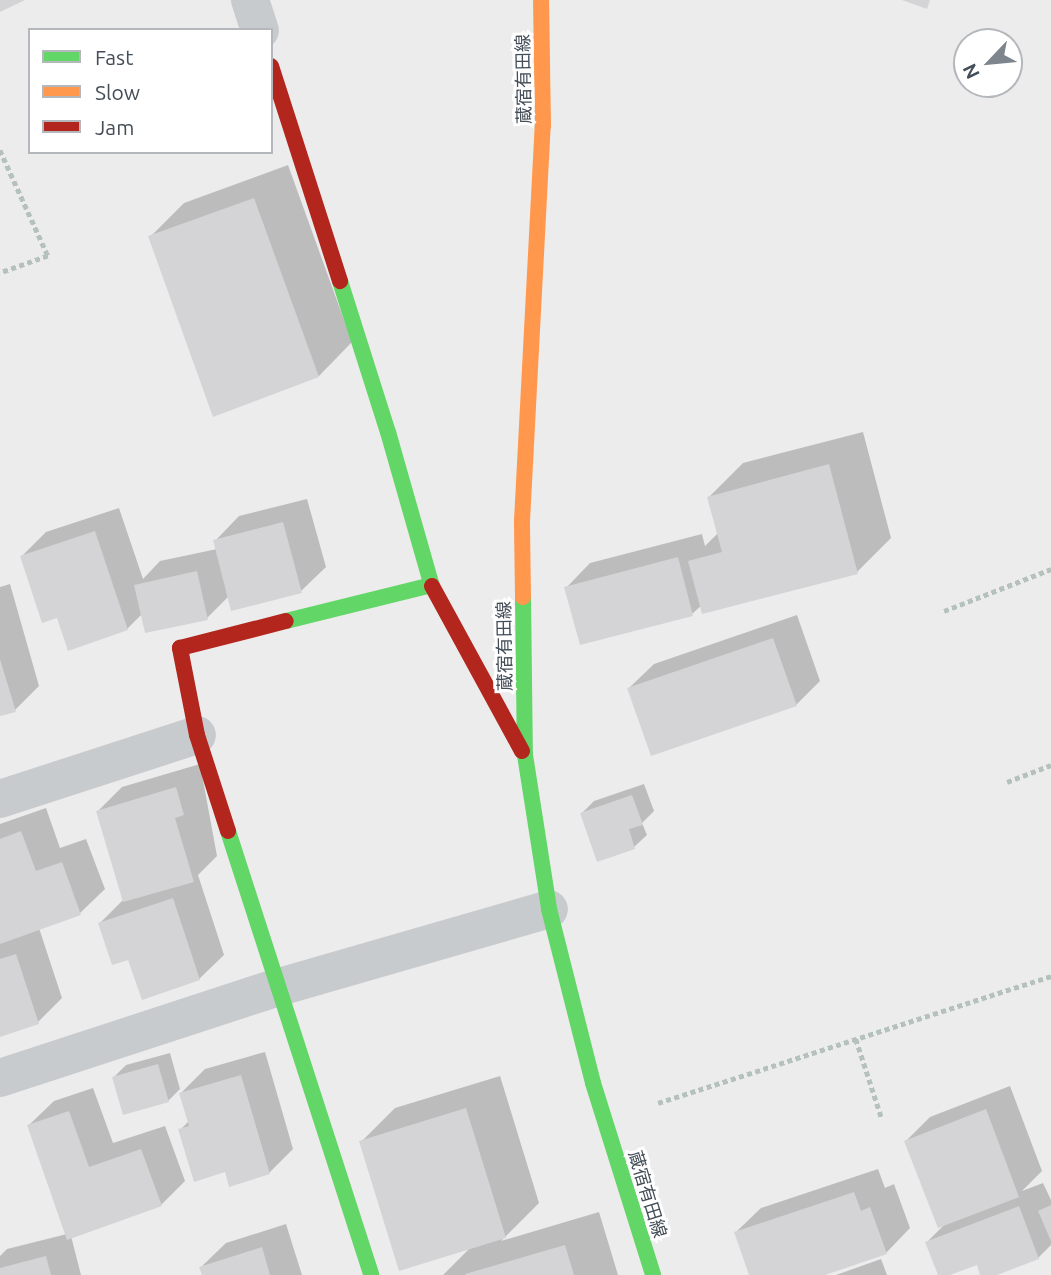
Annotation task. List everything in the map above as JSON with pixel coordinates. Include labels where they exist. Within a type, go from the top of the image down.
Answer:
[{"type":"street","points":[[250,0],[259,28]]},
{"type":"street","name":"蔵宿有田線","points":[[541,0],[543,126],[522,521],[525,755],[549,909],[593,1083],[653,1275]]},
{"type":"street","points":[[273,72],[388,432],[431,585],[525,755]]},
{"type":"street","points":[[371,1275],[276,988],[197,735],[180,648],[431,585]]},
{"type":"street","points":[[0,799],[197,735]]},
{"type":"street","points":[[0,1078],[276,988],[549,909]]},
{"type":"path","points":[[0,150],[48,256],[0,273]]},
{"type":"path","points":[[944,611],[1051,569]]},
{"type":"path","points":[[1007,782],[1051,765]]},
{"type":"path","points":[[658,1103],[1051,976]]},
{"type":"path","points":[[856,1039],[882,1119]]},
{"type":"building","points":[[0,0],[25,0],[0,12]]},
{"type":"building","points":[[902,0],[930,0],[927,9]]},
{"type":"building","points":[[254,198],[319,377],[213,417],[148,236]]},
{"type":"building","points":[[829,464],[858,574],[702,614],[688,561],[722,552],[707,497]]},
{"type":"building","points":[[283,522],[302,593],[231,611],[213,540]]},
{"type":"building","points":[[95,531],[128,630],[68,651],[57,618],[42,623],[20,556]]},
{"type":"building","points":[[678,557],[693,616],[580,645],[564,587]]},
{"type":"building","points":[[197,571],[208,620],[145,633],[134,585]]},
{"type":"building","points":[[773,638],[797,706],[651,756],[627,688]]},
{"type":"building","points":[[0,659],[16,712],[0,716]]},
{"type":"building","points":[[176,787],[184,815],[175,818],[194,882],[123,902],[96,811]]},
{"type":"building","points":[[632,795],[643,825],[629,829],[635,849],[597,862],[580,813]]},
{"type":"building","points":[[21,831],[36,871],[62,862],[81,915],[0,944],[0,839]]},
{"type":"building","points":[[173,898],[200,980],[142,1000],[128,960],[112,965],[98,923]]},
{"type":"building","points":[[16,954],[39,1024],[0,1037],[0,959]]},
{"type":"building","points":[[158,1064],[169,1102],[123,1115],[112,1077]]},
{"type":"building","points":[[241,1075],[270,1174],[229,1187],[225,1172],[194,1182],[178,1129],[189,1126],[179,1093]]},
{"type":"building","points":[[466,1108],[506,1238],[399,1271],[359,1141]]},
{"type":"building","points":[[986,1109],[1019,1197],[938,1228],[904,1141]]},
{"type":"building","points":[[69,1111],[89,1167],[141,1149],[162,1206],[67,1240],[27,1125]]},
{"type":"building","points":[[854,1192],[861,1211],[870,1207],[887,1254],[825,1275],[749,1275],[734,1232]]},
{"type":"building","points":[[1051,1205],[1051,1241],[1038,1211]]},
{"type":"building","points":[[1019,1206],[1039,1259],[997,1275],[980,1275],[977,1265],[950,1275],[938,1275],[925,1242]]},
{"type":"building","points":[[565,1245],[574,1275],[465,1274]]},
{"type":"building","points":[[262,1247],[270,1275],[202,1275],[199,1267]]},
{"type":"building","points":[[46,1256],[51,1275],[0,1275],[0,1268]]},
{"type":"traffic: fast","points":[[340,281],[388,432],[432,586]]},
{"type":"traffic: fast","points":[[286,621],[431,585]]},
{"type":"traffic: fast","points":[[523,597],[525,755],[549,909],[593,1083],[653,1275]]},
{"type":"traffic: fast","points":[[228,831],[371,1275]]},
{"type":"traffic: slow","points":[[523,597],[522,521],[543,126],[541,0]]},
{"type":"traffic: jam","points":[[273,72],[340,281]]},
{"type":"traffic: jam","points":[[432,586],[522,751]]},
{"type":"traffic: jam","points":[[228,831],[197,735],[180,648],[286,621]]}]
